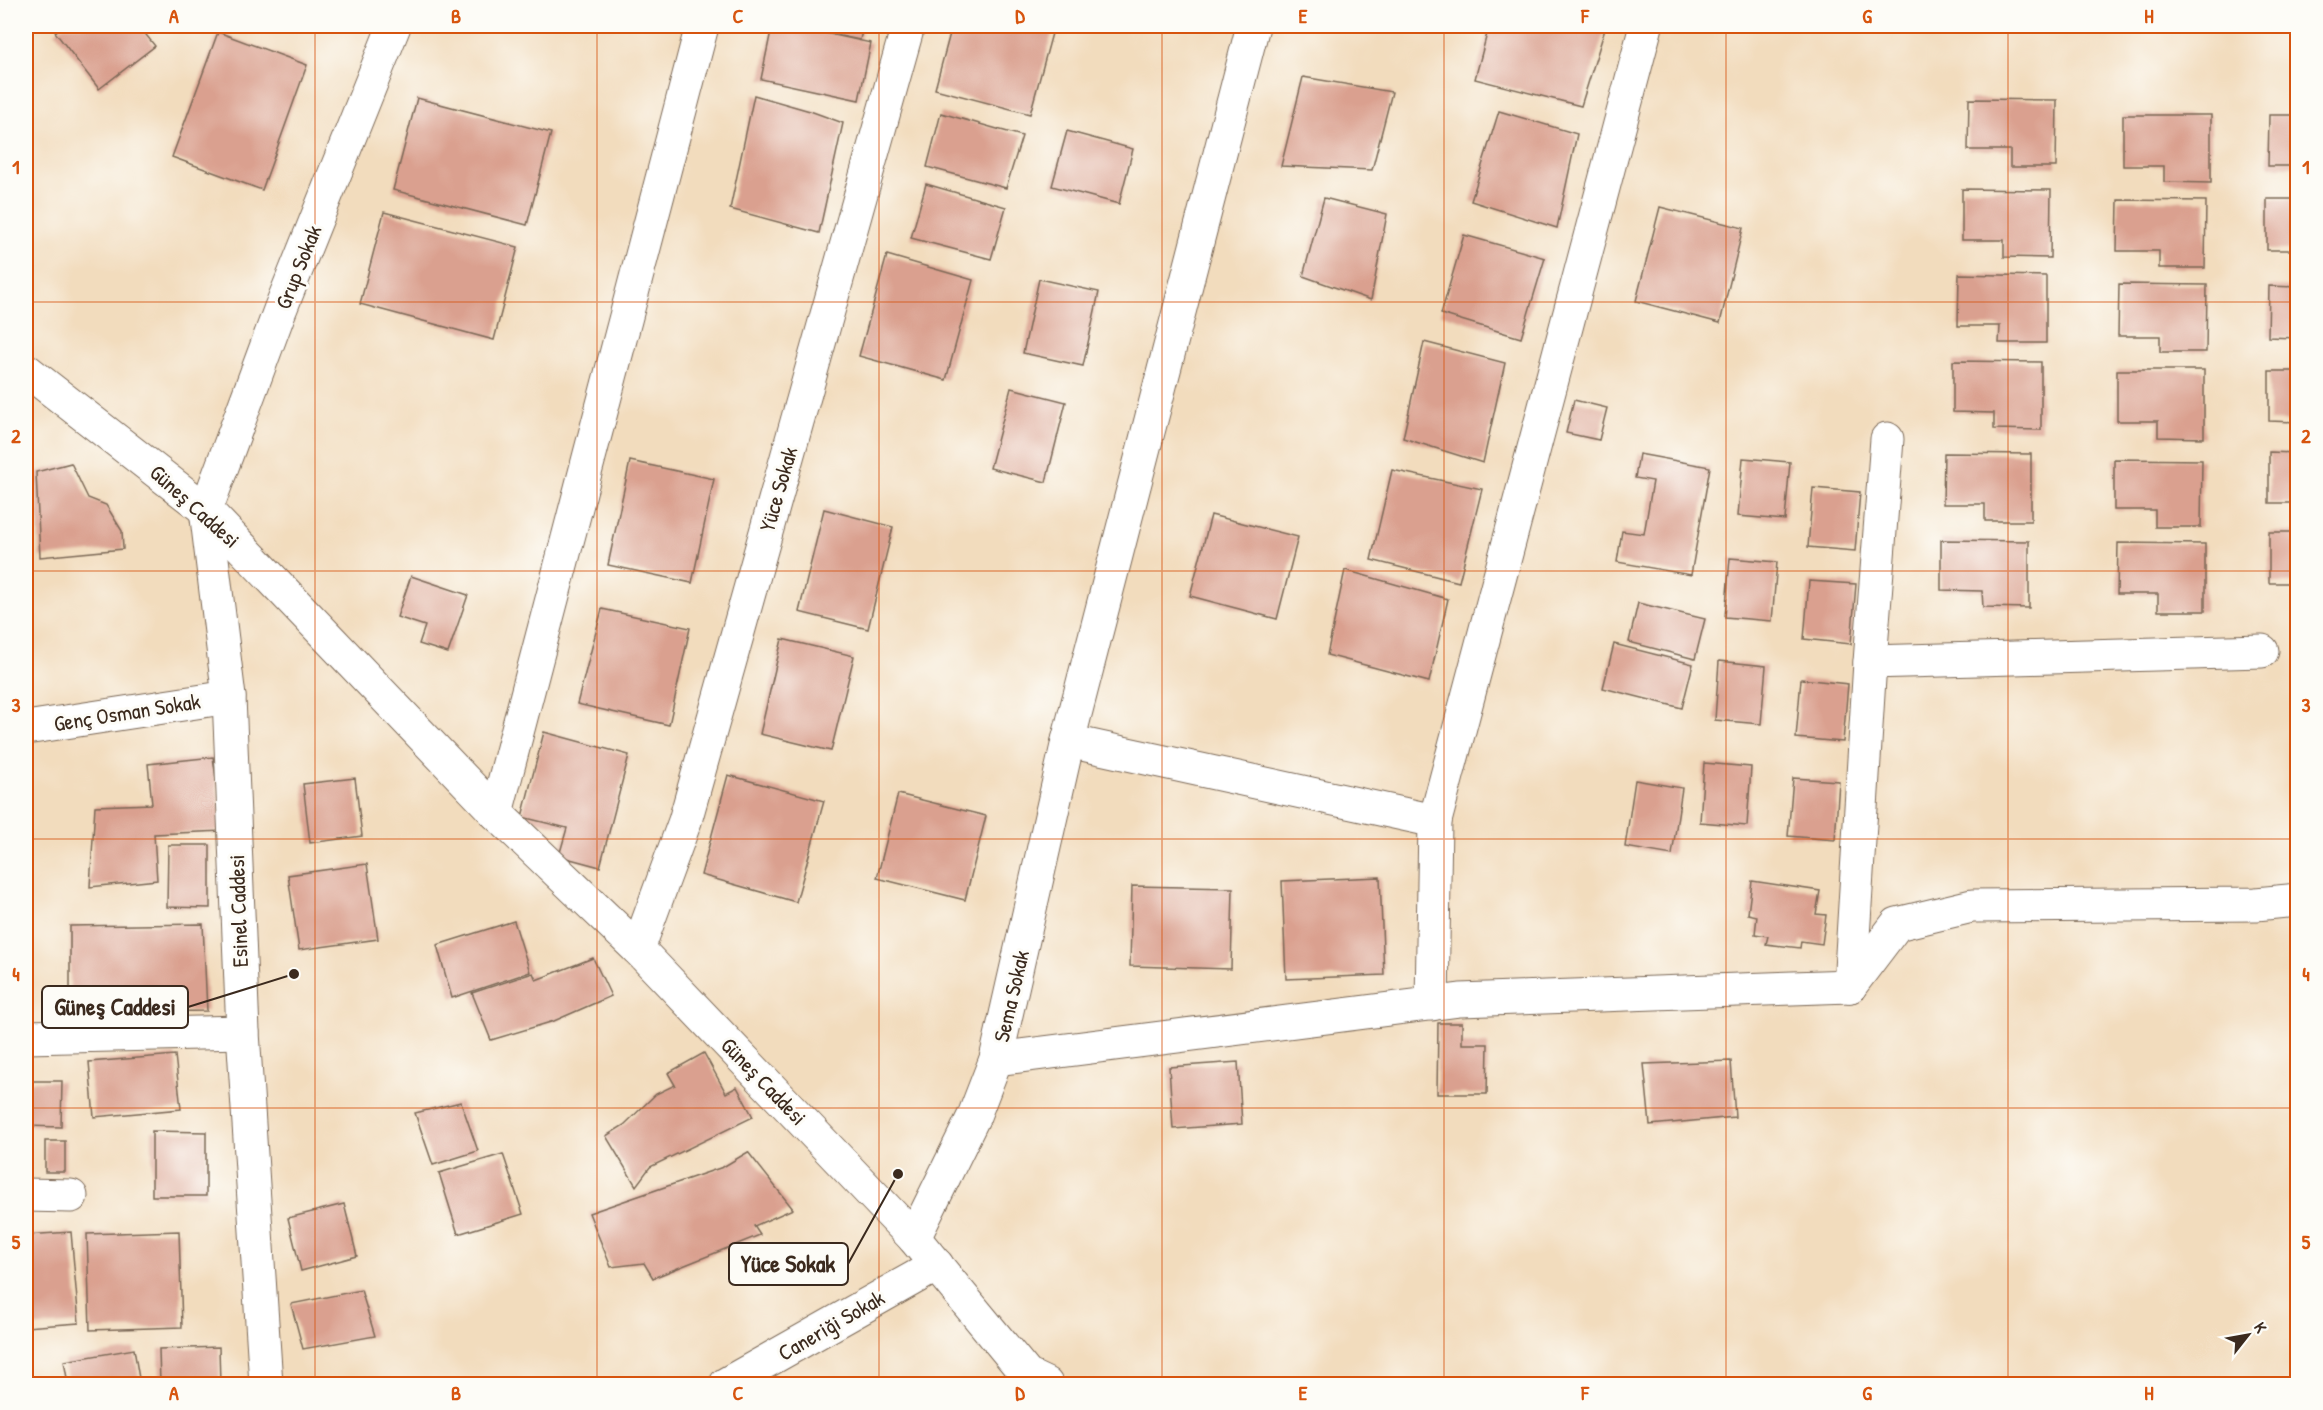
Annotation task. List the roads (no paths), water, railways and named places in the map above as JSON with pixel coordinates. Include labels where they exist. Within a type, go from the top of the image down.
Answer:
[{"type":"street","name":"Grup Sokak","points":[[206,510],[280,310],[394,26]]},
{"type":"street","points":[[496,813],[702,26]]},
{"type":"street","name":"Yüce Sokak","points":[[638,950],[685,821],[908,26]]},
{"type":"street","name":"Sema Sokak","points":[[914,1238],[974,1116],[996,1059],[1068,741],[1253,26]]},
{"type":"street","points":[[1432,1004],[1435,821],[1646,26]]},
{"type":"street","name":"Güneş Caddesi","points":[[26,370],[206,510],[496,813],[638,950],[914,1238],[1033,1381]]},
{"type":"street","points":[[1850,986],[1870,662],[1887,439]]},
{"type":"street","name":"Esinel Caddesi","points":[[206,510],[229,697],[243,1032],[266,1384]]},
{"type":"street","points":[[1870,662],[2262,651]]},
{"type":"street","name":"Genç Osman Sokak","points":[[26,728],[229,697]]},
{"type":"street","points":[[1068,741],[1435,821]]},
{"type":"street","points":[[1850,986],[1897,924],[1972,906],[2256,904],[2298,900]]},
{"type":"street","points":[[996,1059],[1460,1000],[1850,986]]},
{"type":"street","points":[[26,1037],[243,1032]]},
{"type":"street","points":[[26,1196],[71,1196]]},
{"type":"street","name":"Caneriği Sokak","points":[[726,1384],[937,1265]]},
{"type":"place","name":"Güneş Caddesi","points":[[294,974]]},
{"type":"place","name":"Yüce Sokak","points":[[898,1174]]}]
